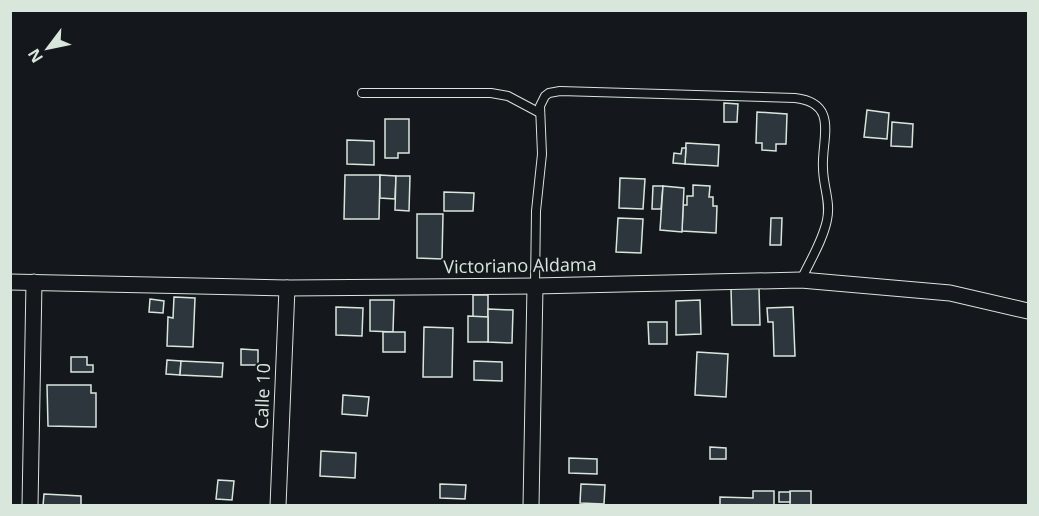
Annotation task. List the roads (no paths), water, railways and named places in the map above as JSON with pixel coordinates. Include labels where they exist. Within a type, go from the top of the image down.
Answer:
[{"type":"street","name":"Victoriano Aldama","points":[[10,282],[287,288],[535,286],[801,280],[950,293],[1029,311]]},
{"type":"street","points":[[30,506],[34,282]]},
{"type":"street","points":[[531,506],[535,286]]},
{"type":"street","name":"Calle 10","points":[[278,506],[287,288]]},
{"type":"lane","points":[[535,286],[536,212],[542,154],[540,106],[545,96],[555,91],[795,98],[813,104],[820,110],[826,123],[823,169],[828,209],[826,226],[801,280]]},
{"type":"lane","points":[[362,93],[491,93],[508,96],[540,113]]}]
